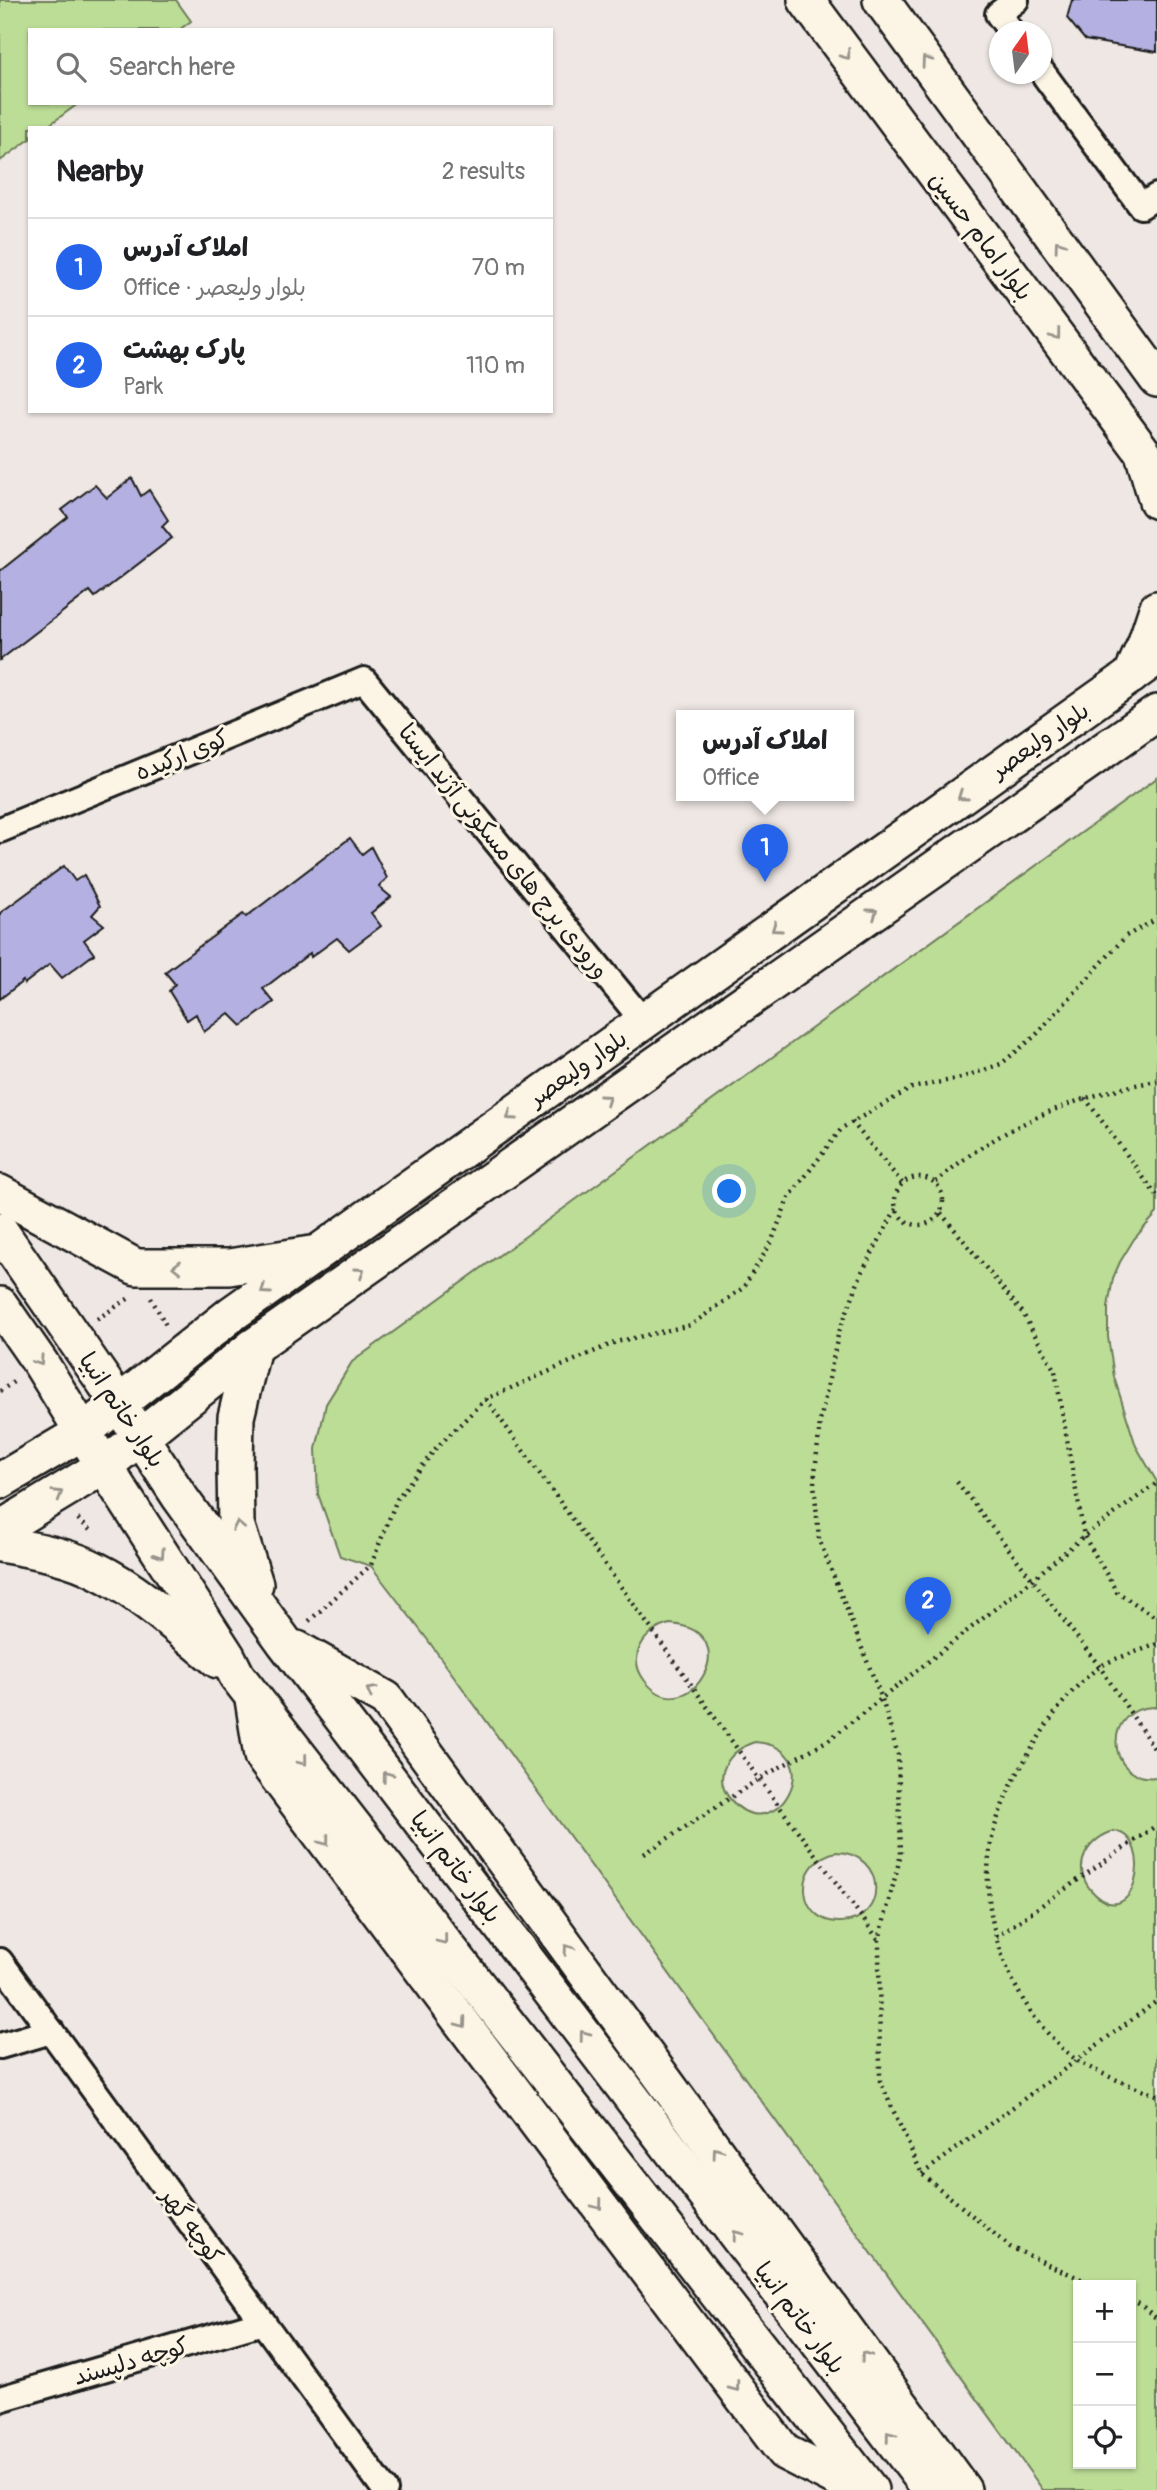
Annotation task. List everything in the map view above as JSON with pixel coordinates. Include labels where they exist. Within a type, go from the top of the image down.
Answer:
[{"type":"main road","name":"بلوار امام حسین","points":[[806,0],[1150,462]]},
{"type":"main road","points":[[881,0],[1157,379]]},
{"type":"main road","points":[[1150,462],[1157,501]]},
{"type":"main road","points":[[1144,667],[1145,645],[1157,609]]},
{"type":"main road","name":"بلوار ولیعصر","points":[[0,1481],[83,1432],[233,1313],[1144,667]]},
{"type":"main road","name":"بلوار ولیعصر","points":[[0,1530],[104,1466],[253,1347],[1157,713]]},
{"type":"main road","points":[[0,1193],[136,1267],[229,1267],[318,1253]]},
{"type":"main road","name":"بلوار خاتم انبیا","points":[[0,1231],[174,1490],[274,1627],[931,2490]]},
{"type":"main road","name":"بلوار خاتم انبیا","points":[[0,1305],[41,1364],[239,1676],[870,2490]]},
{"type":"main road","points":[[253,1347],[236,1417],[236,1524],[274,1627],[386,1699],[963,2490]]},
{"type":"main road","points":[[0,1544],[47,1553],[98,1570],[152,1606],[239,1676]]},
{"type":"main road","points":[[274,1627],[250,1629],[236,1639],[239,1676],[262,1756],[784,2452],[859,2490]]},
{"type":"main road","points":[[575,2111],[618,2080]]},
{"type":"street","points":[[1003,21],[998,14],[1016,0]]},
{"type":"street","points":[[1050,84],[1141,206],[1157,197]]},
{"type":"street","name":"ورودی برج های مسکونی آژند ایستا","points":[[365,680],[644,1022]]},
{"type":"street","name":"کوی ارکیده","points":[[0,830],[365,680]]},
{"type":"street","name":"کوچه گهر","points":[[0,1961],[385,2490]]},
{"type":"street","points":[[0,2046],[51,2031]]},
{"type":"street","name":"کوچه دلپسند","points":[[0,2399],[263,2322]]},
{"type":"path","points":[[274,1627],[371,1566],[397,1499],[436,1448],[486,1399],[616,1342],[691,1325],[743,1288],[771,1243],[788,1199],[842,1128],[912,1088],[961,1078],[1001,1064],[1035,1036],[1126,936],[1157,919]]},
{"type":"path","points":[[936,1182],[976,1151],[1023,1124],[1085,1098],[1126,1086],[1157,1081]]},
{"type":"path","points":[[1085,1098],[1157,1196]]},
{"type":"path","points":[[852,1122],[902,1183]]},
{"type":"path","points":[[896,1209],[906,1221],[921,1225],[929,1223],[941,1213],[944,1197],[936,1182],[922,1176],[908,1178],[895,1195],[896,1209],[862,1272],[838,1335],[820,1422],[814,1483],[819,1539],[882,1699],[898,1755],[901,1854],[879,1940],[880,2081],[922,2174],[1010,2247],[1083,2280]]},
{"type":"path","points":[[941,1213],[1021,1312],[1055,1371],[1083,1536],[1117,1592],[1157,1618]]},
{"type":"path","points":[[486,1399],[759,1779],[879,1940]]},
{"type":"path","points":[[957,1482],[1100,1667],[1157,1753]]},
{"type":"path","points":[[644,1854],[759,1779],[830,1739],[1032,1580],[1083,1536],[1157,1483]]},
{"type":"path","points":[[1157,1644],[1100,1667],[1050,1717],[1004,1800],[994,1829],[989,1857],[988,1892],[996,1937],[1015,1984],[1044,2030],[1077,2060],[1157,2095]]},
{"type":"path","points":[[996,1937],[1157,1825]]},
{"type":"path","points":[[922,2174],[1157,2001]]},
{"type":"path","points":[[1136,2302],[1157,2319]]},
{"type":"green space","points":[[0,0],[176,0],[191,21],[182,28],[28,28],[28,105],[76,105],[48,126],[28,126],[28,140],[0,161]]},
{"type":"green space","points":[[1157,778],[1157,1213],[1134,1239],[1113,1278],[1108,1307],[1108,1337],[1114,1377],[1136,1446],[1157,1482],[1157,1707],[1139,1710],[1126,1718],[1119,1730],[1116,1744],[1127,1769],[1140,1776],[1157,1777],[1157,2490],[1043,2490],[427,1639],[371,1566],[340,1556],[318,1494],[316,1449],[326,1404],[352,1362]],"holes":[[[670,1624],[694,1630],[706,1643],[709,1659],[704,1675],[693,1688],[678,1696],[662,1694],[645,1681],[637,1663],[638,1654],[646,1638],[652,1632]],[[755,1742],[778,1748],[790,1761],[794,1777],[789,1793],[779,1806],[765,1814],[748,1813],[731,1800],[722,1782],[723,1773],[731,1757]],[[1114,1831],[1127,1837],[1135,1850],[1137,1866],[1135,1882],[1128,1895],[1118,1903],[1105,1902],[1090,1889],[1082,1871],[1090,1846]],[[836,1852],[853,1855],[865,1863],[872,1874],[874,1900],[867,1911],[856,1919],[841,1922],[826,1920],[815,1913],[808,1903],[806,1879],[821,1858]]]},
{"type":"building","points":[[1072,0],[1157,0],[1157,52],[1085,40],[1067,18]]},
{"type":"building","points":[[132,478],[141,496],[149,490],[168,520],[162,526],[172,538],[95,597],[90,591],[0,660],[0,571],[68,517],[62,510],[95,485],[107,498]]},
{"type":"building","points":[[350,838],[362,854],[371,847],[387,878],[379,887],[391,897],[371,913],[381,926],[349,950],[337,938],[311,957],[310,953],[263,989],[274,1002],[242,1026],[229,1013],[204,1032],[196,1014],[187,1020],[169,991],[175,984],[165,972],[243,914],[246,917]]},
{"type":"building","points":[[64,866],[75,881],[84,875],[100,906],[92,915],[104,925],[84,940],[94,954],[62,978],[50,964],[0,999],[0,913]]},
{"type":"place","name":"املاک آدرس","points":[[765,882]]},
{"type":"place","name":"پارک بهشت","points":[[928,1635]]}]
